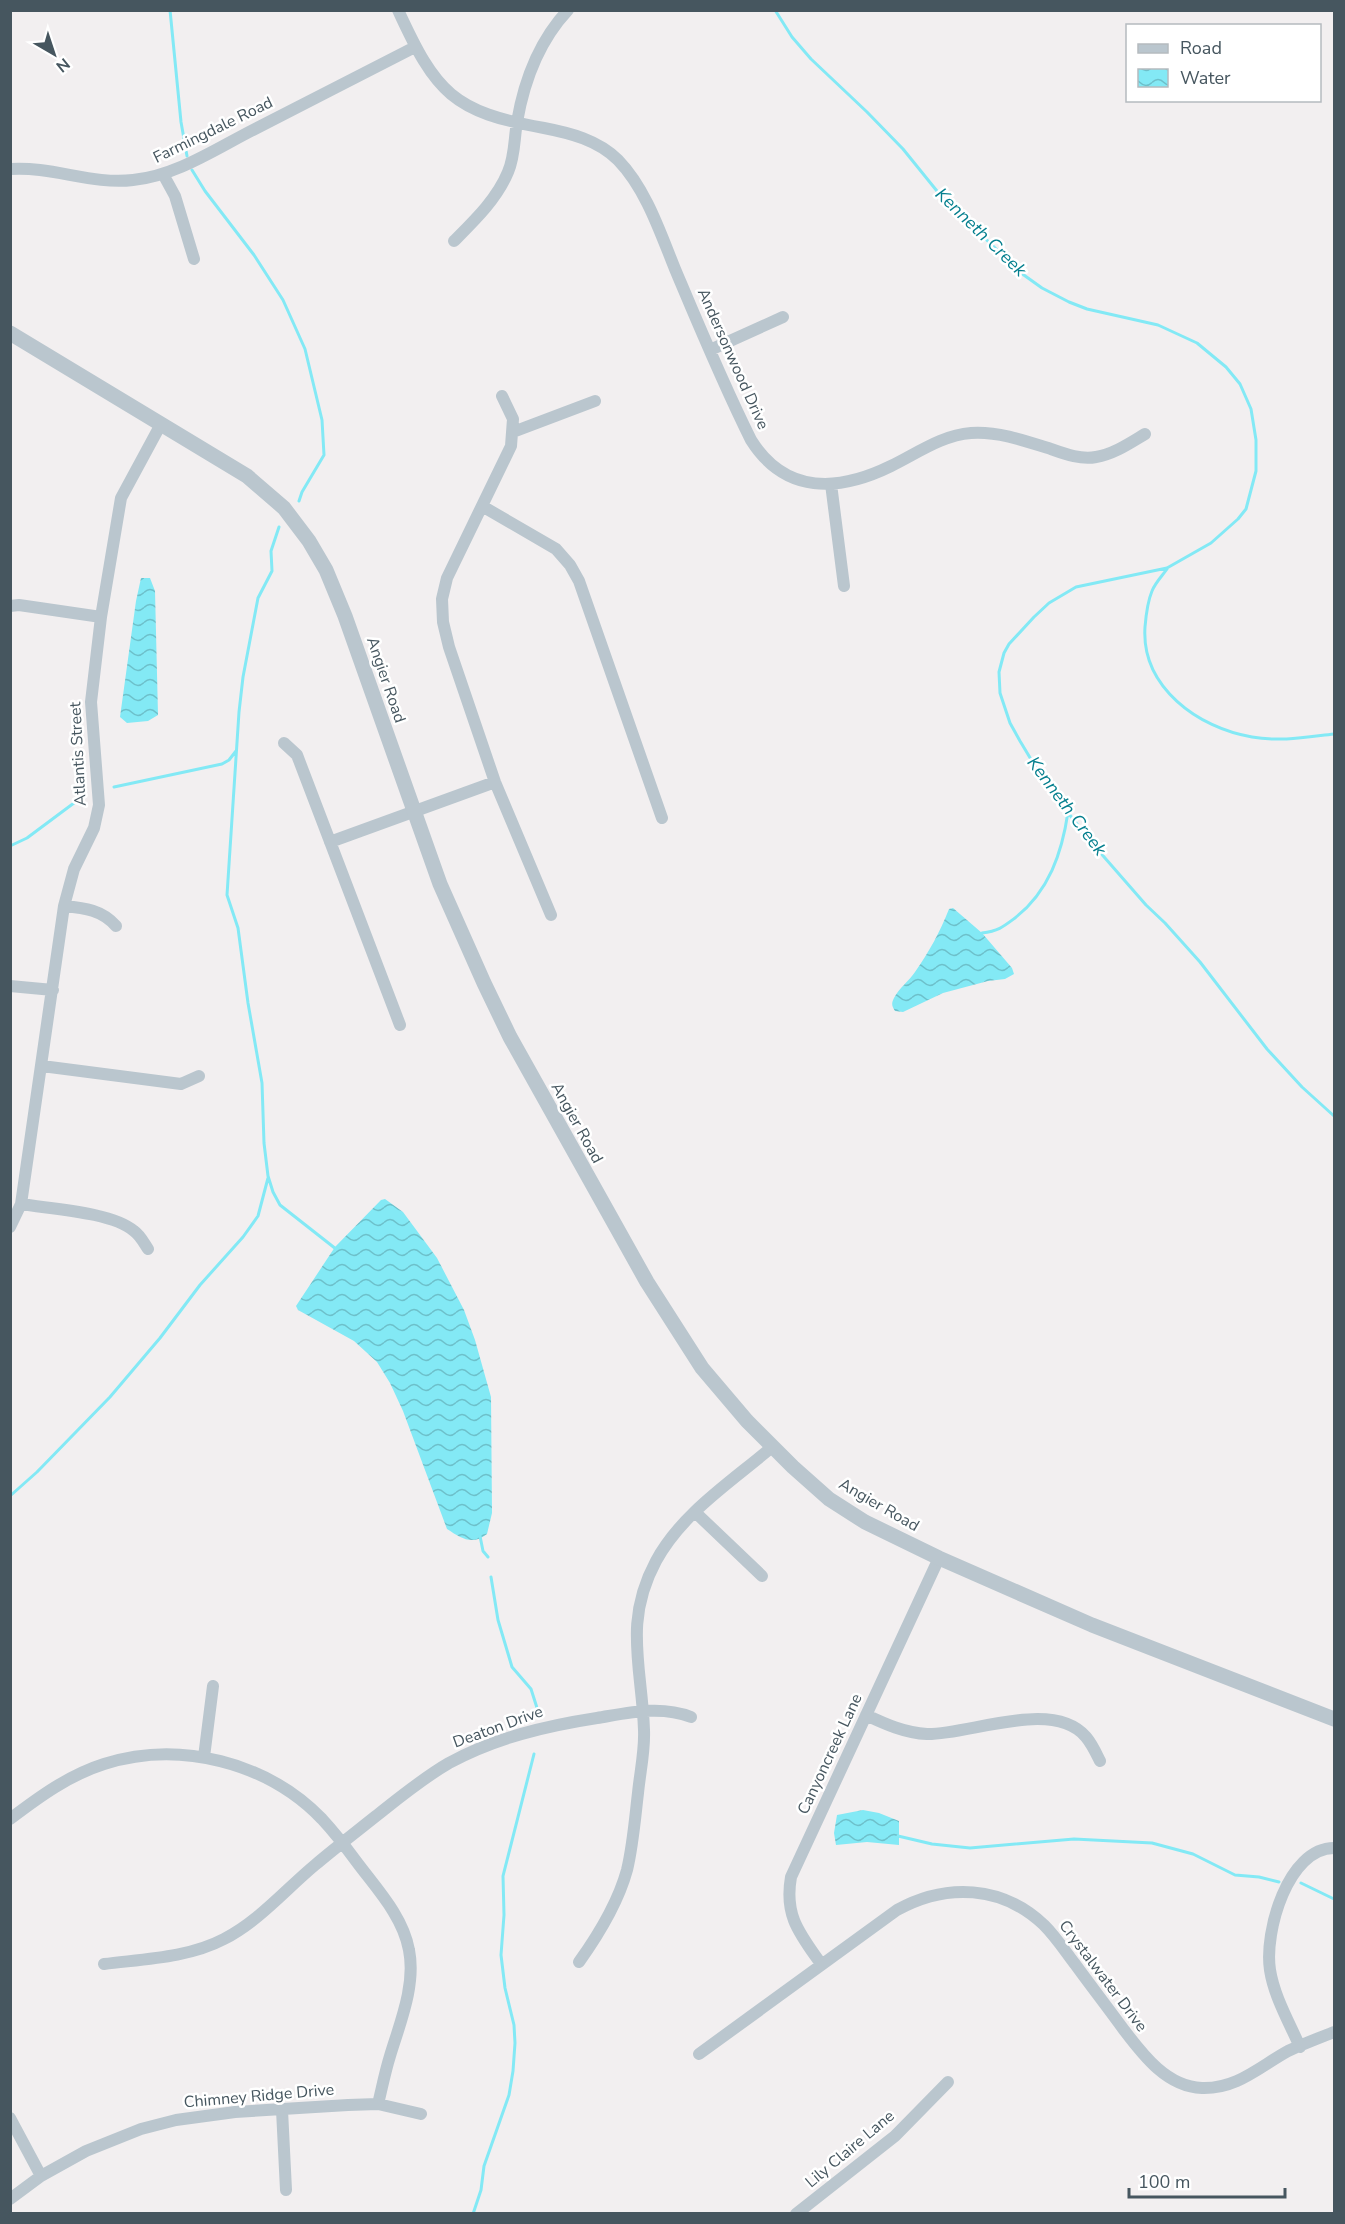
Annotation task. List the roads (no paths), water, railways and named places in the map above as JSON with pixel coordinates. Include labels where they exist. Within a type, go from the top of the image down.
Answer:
[{"type":"street","name":"Andersonwood Drive","points":[[398,10],[414,47],[440,85],[449,94],[481,113],[517,124],[557,131],[588,140],[613,156],[628,171],[660,232],[751,440],[770,464],[784,475],[807,483],[831,484],[869,475],[938,442],[971,433],[1011,438],[1075,457],[1089,458],[1124,447],[1145,434]]},
{"type":"street","points":[[454,241],[500,187],[512,159],[524,91],[540,49],[568,10]]},
{"type":"street","name":"Farmingdale Road","points":[[10,169],[32,169],[75,177],[116,181],[163,174],[414,47]]},
{"type":"street","points":[[163,174],[175,196],[194,259]]},
{"type":"street","points":[[710,350],[783,317]]},
{"type":"street","name":"Angier Road","points":[[10,333],[256,483],[284,508],[309,541],[329,576],[343,610],[443,892],[484,983],[531,1077],[616,1228],[702,1368],[717,1388],[772,1447],[845,1510],[939,1558],[1092,1625],[1335,1719]]},
{"type":"street","points":[[502,396],[513,419],[511,446],[447,578],[442,599],[443,622],[449,647],[495,782],[551,915]]},
{"type":"street","points":[[513,432],[595,401]]},
{"type":"street","name":"Atlantis Street","points":[[10,1227],[21,1204],[64,906],[74,868],[94,828],[99,805],[91,702],[100,617],[121,498],[161,424]]},
{"type":"street","points":[[831,484],[844,586]]},
{"type":"street","points":[[482,506],[556,549],[570,565],[579,581],[662,818]]},
{"type":"street","points":[[10,606],[20,605],[100,617]]},
{"type":"street","points":[[284,742],[297,755],[400,1025]]},
{"type":"street","points":[[330,843],[495,782]]},
{"type":"street","points":[[64,906],[98,911],[116,926]]},
{"type":"street","points":[[10,986],[53,990]]},
{"type":"street","points":[[42,1066],[181,1084],[199,1076]]},
{"type":"street","points":[[21,1204],[97,1215],[135,1231],[148,1249]]},
{"type":"street","points":[[579,1962],[596,1938],[627,1870],[644,1749],[636,1649],[638,1611],[644,1589],[655,1563],[670,1539],[695,1512],[772,1447]]},
{"type":"street","points":[[695,1512],[762,1576]]},
{"type":"street","name":"Canyoncreek Lane","points":[[822,1964],[795,1926],[791,1913],[789,1890],[795,1867],[939,1558]]},
{"type":"street","points":[[204,1757],[213,1686]]},
{"type":"street","name":"Deaton Drive","points":[[104,1964],[180,1954],[223,1940],[260,1915],[316,1864],[431,1774],[473,1752],[543,1726],[642,1712],[676,1712],[690,1717]]},
{"type":"street","points":[[866,1715],[893,1727],[925,1734],[951,1732],[1010,1720],[1052,1721],[1081,1732],[1100,1761]]},
{"type":"street","points":[[10,1819],[50,1790],[103,1764],[124,1758],[160,1754],[204,1757],[247,1769],[289,1791],[321,1818],[343,1843],[403,1927],[411,1966],[408,1990],[378,2104]]},
{"type":"street","points":[[1300,2047],[1272,1982],[1269,1959],[1270,1939],[1284,1892],[1297,1869],[1317,1851],[1335,1848]]},
{"type":"street","name":"Crystalwater Drive","points":[[699,2054],[897,1910],[916,1899],[941,1893],[972,1892],[1011,1902],[1032,1915],[1045,1926],[1142,2054],[1179,2082],[1202,2088],[1234,2083],[1300,2047],[1335,2032]]},
{"type":"street","name":"Lily Claire Lane","points":[[796,2214],[896,2136],[948,2082]]},
{"type":"street","name":"Chimney Ridge Drive","points":[[10,2199],[41,2176],[110,2140],[141,2128],[207,2115],[348,2104],[378,2104],[421,2114]]},
{"type":"street","points":[[282,2110],[286,2190]]},
{"type":"street","points":[[10,2118],[41,2176]]},
{"type":"water","points":[[141,578],[150,578],[155,591],[158,715],[148,721],[127,723],[120,717]]},
{"type":"water","points":[[953,908],[982,933],[1012,968],[1014,974],[1005,979],[943,993],[903,1012],[895,1011],[892,1005],[894,998],[913,975],[930,949],[949,909]]},
{"type":"water","points":[[385,1199],[403,1212],[437,1258],[464,1310],[491,1397],[492,1513],[487,1534],[476,1540],[462,1538],[447,1529],[403,1411],[377,1362],[354,1341],[298,1310],[296,1306],[335,1247],[381,1200]]},
{"type":"water","points":[[863,1810],[879,1813],[899,1821],[899,1845],[867,1842],[836,1845],[834,1833],[837,1815]]},
{"type":"waterway","points":[[170,10],[181,122],[187,156]]},
{"type":"waterway","name":"Kenneth Creek","points":[[775,10],[792,37],[811,59],[903,149],[941,196],[1021,273],[1042,288],[1069,302],[1087,309],[1158,325],[1197,343],[1226,367],[1240,384],[1251,409],[1256,440],[1256,471],[1246,509],[1211,543],[1167,568],[1076,587],[1049,603],[1009,644],[1004,653],[999,672],[1000,693],[1010,723],[1047,786],[1091,842],[1200,962],[1267,1049],[1302,1087],[1334,1116]]},
{"type":"waterway","points":[[192,170],[205,191],[254,255],[283,300],[305,349],[322,420],[324,455],[299,501]]},
{"type":"waterway","points":[[279,527],[271,551],[272,571],[258,598],[243,677],[227,895],[238,928],[262,1083],[264,1143],[268,1176],[280,1205],[336,1249]]},
{"type":"waterway","points":[[1167,569],[1155,585],[1149,600],[1145,627],[1146,649],[1152,668],[1163,686],[1177,701],[1193,714],[1212,724],[1252,737],[1283,739],[1334,734]]},
{"type":"waterway","points":[[114,787],[222,764],[229,760],[236,751]]},
{"type":"waterway","points":[[10,846],[27,838],[82,797]]},
{"type":"waterway","points":[[982,933],[996,930],[1007,924],[1037,896],[1058,856],[1068,812]]},
{"type":"waterway","points":[[10,1496],[37,1472],[110,1397],[160,1338],[200,1285],[243,1237],[258,1216],[268,1178]]},
{"type":"waterway","points":[[480,1536],[483,1551],[488,1557]]},
{"type":"waterway","points":[[491,1577],[498,1620],[512,1667],[531,1689],[538,1711]]},
{"type":"waterway","points":[[473,2214],[481,2190],[484,2166],[509,2095],[513,2071],[514,2025],[505,1988],[501,1955],[504,1915],[503,1876],[534,1754]]},
{"type":"waterway","points":[[898,1836],[932,1844],[970,1848],[1074,1839],[1152,1843],[1193,1854],[1235,1875],[1279,1882]]},
{"type":"waterway","points":[[1301,1883],[1334,1899]]}]
